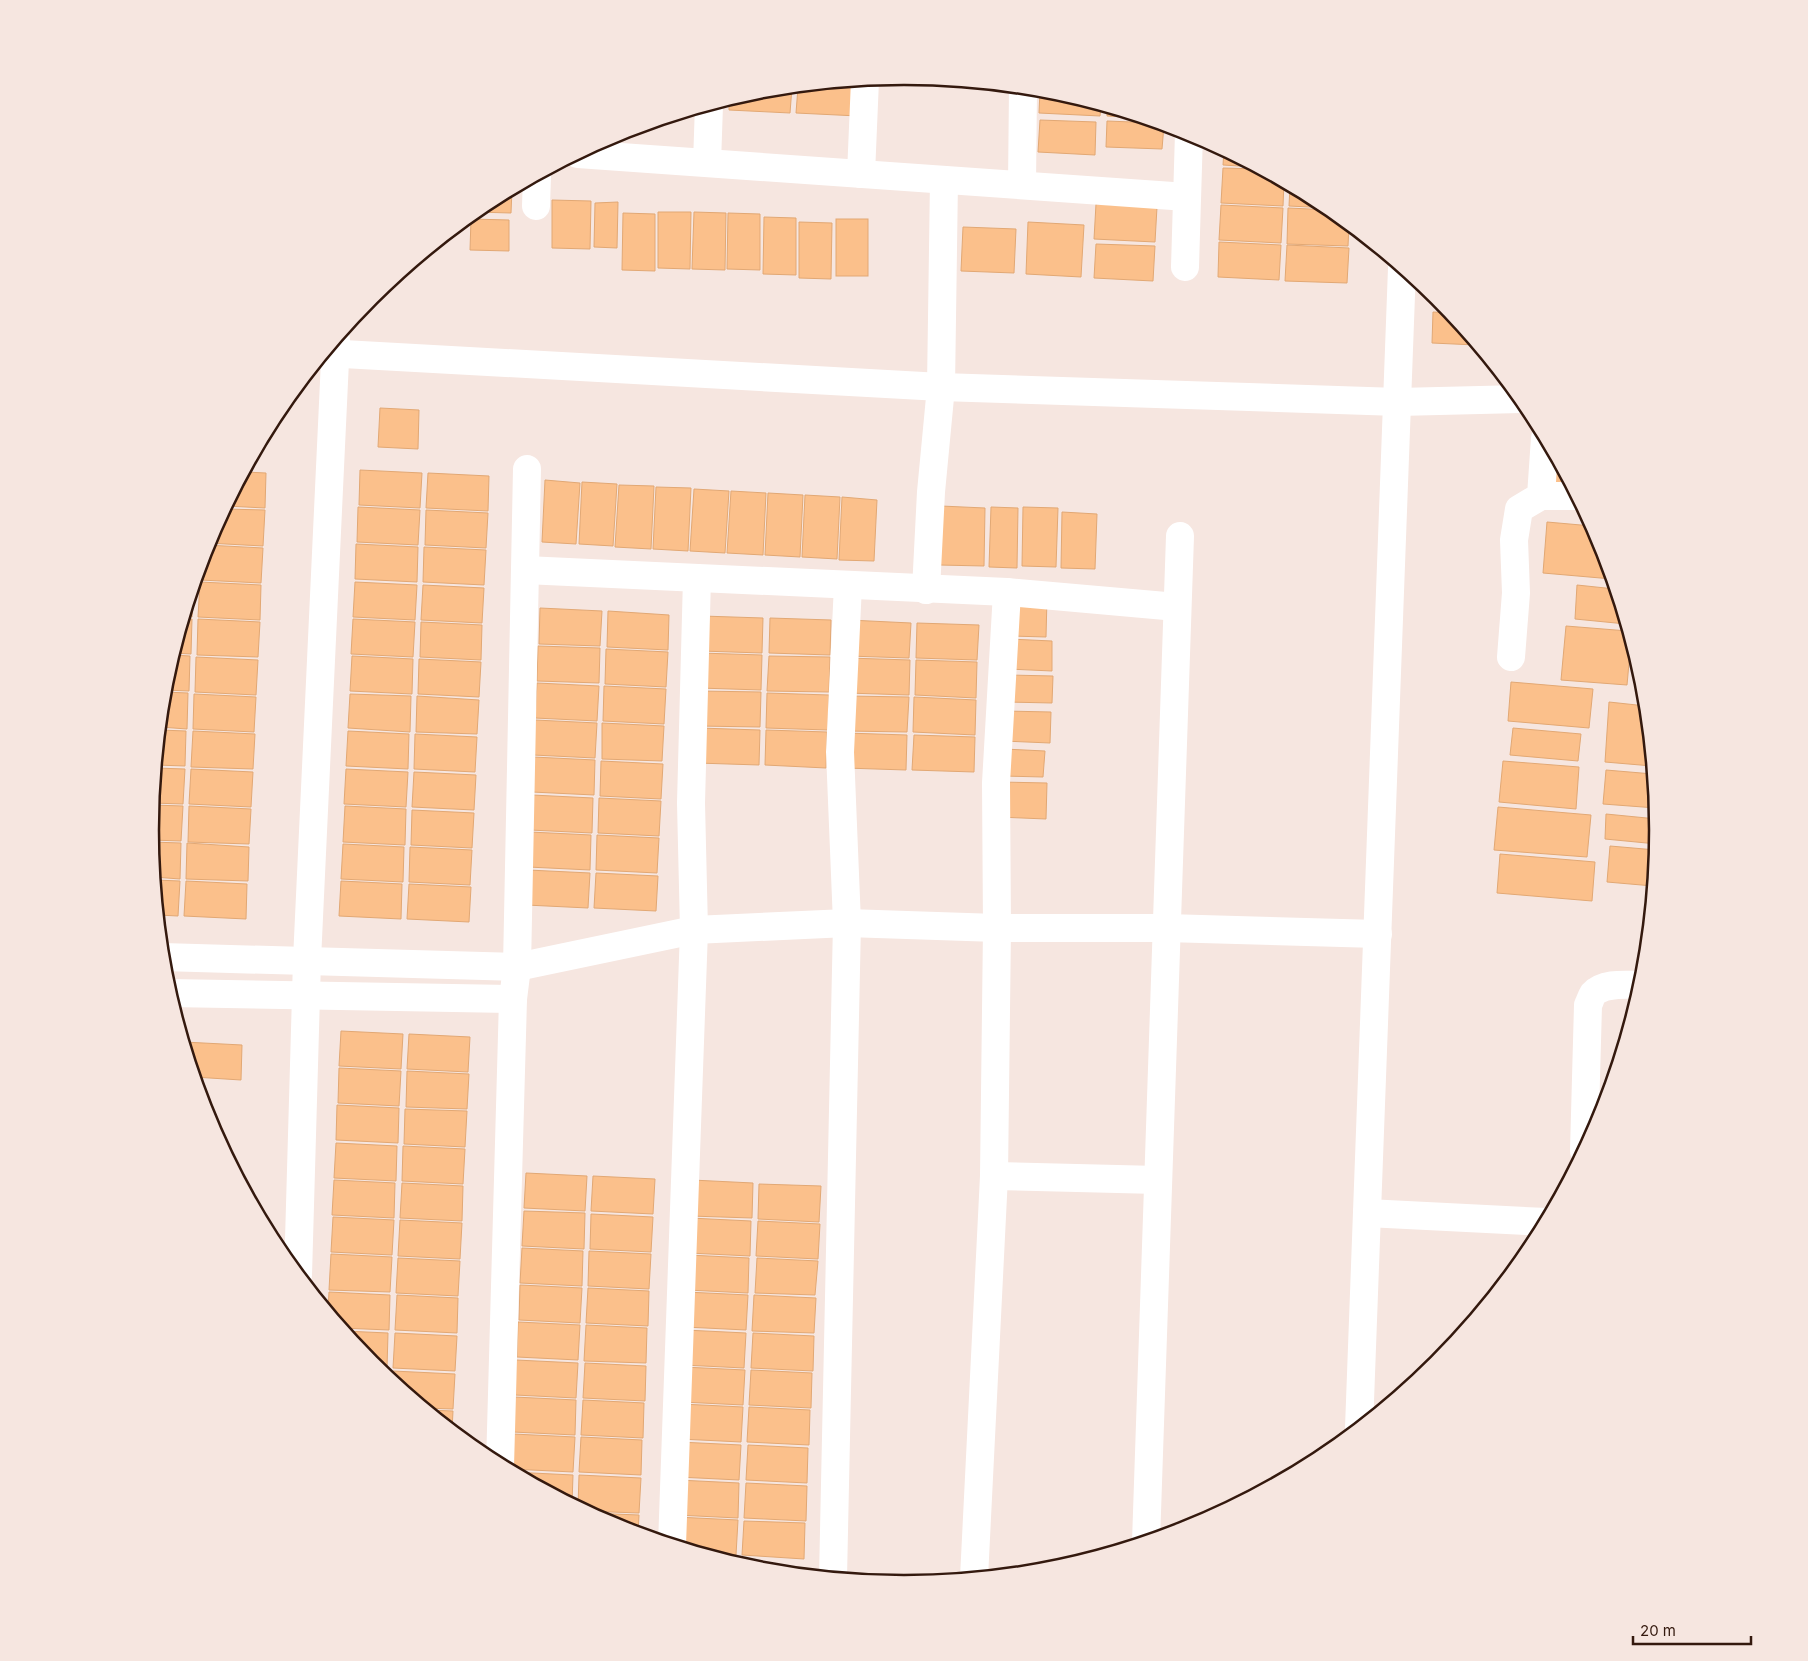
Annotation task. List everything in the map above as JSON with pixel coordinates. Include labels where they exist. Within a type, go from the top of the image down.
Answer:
[{"type":"street","points":[[861,174],[865,87]]},
{"type":"street","points":[[1022,185],[1024,95]]},
{"type":"street","points":[[707,163],[709,111]]},
{"type":"street","points":[[1184,267],[1189,142]]},
{"type":"street","points":[[590,155],[1187,197]]},
{"type":"street","points":[[926,590],[941,387],[944,180]]},
{"type":"street","points":[[536,206],[537,182]]},
{"type":"street","points":[[1359,1421],[1402,275]]},
{"type":"street","points":[[336,349],[941,387],[1398,402],[1512,399]]},
{"type":"street","points":[[298,1264],[307,960],[332,354]]},
{"type":"street","points":[[1541,496],[1544,449]]},
{"type":"street","points":[[500,1457],[513,999],[517,967],[528,469]]},
{"type":"street","points":[[1511,657],[1516,593],[1514,540],[1520,509],[1541,496],[1570,496]]},
{"type":"street","points":[[1146,1535],[1180,536]]},
{"type":"street","points":[[525,570],[926,590],[1007,592],[1177,607]]},
{"type":"street","points":[[672,1539],[694,930],[692,803],[697,578]]},
{"type":"street","points":[[833,1572],[847,924],[840,752],[848,585]]},
{"type":"street","points":[[974,1572],[994,1176],[997,928],[996,783],[1007,592]]},
{"type":"street","points":[[170,957],[517,967],[694,930],[847,924],[997,928],[1166,928],[1378,934]]},
{"type":"street","points":[[1586,1131],[1588,1005],[1592,994],[1600,988],[1633,985]]},
{"type":"street","points":[[177,993],[513,999]]},
{"type":"street","points":[[994,1176],[1158,1180]]},
{"type":"street","points":[[1367,1213],[1538,1222]]},
{"type":"building","points":[[857,87],[858,116],[796,113],[798,93]]},
{"type":"building","points":[[791,94],[790,113],[729,110],[729,106]]},
{"type":"building","points":[[1040,97],[1100,111],[1100,116],[1039,113]]},
{"type":"building","points":[[1040,120],[1096,122],[1095,155],[1038,152]]},
{"type":"building","points":[[1107,121],[1135,122],[1163,132],[1162,149],[1106,147]]},
{"type":"building","points":[[1224,157],[1242,166],[1223,165]]},
{"type":"building","points":[[1223,168],[1246,169],[1284,189],[1283,206],[1221,203]]},
{"type":"building","points":[[1290,193],[1312,207],[1289,206]]},
{"type":"building","points":[[512,197],[511,213],[488,212]]},
{"type":"building","points":[[552,200],[591,201],[590,249],[552,248]]},
{"type":"building","points":[[618,202],[617,248],[594,247],[595,203]]},
{"type":"building","points":[[1096,204],[1157,207],[1155,242],[1094,239]]},
{"type":"building","points":[[1221,205],[1283,208],[1281,243],[1219,240]]},
{"type":"building","points":[[1288,208],[1315,209],[1349,232],[1348,246],[1287,244]]},
{"type":"building","points":[[658,212],[691,212],[690,269],[658,268]]},
{"type":"building","points":[[694,212],[726,213],[725,270],[692,269]]},
{"type":"building","points":[[623,213],[655,214],[655,271],[622,270]]},
{"type":"building","points":[[728,213],[760,214],[760,270],[727,269]]},
{"type":"building","points":[[764,217],[796,218],[796,275],[763,274]]},
{"type":"building","points":[[478,219],[509,220],[509,251],[470,250],[471,224]]},
{"type":"building","points":[[836,219],[868,219],[868,276],[836,276]]},
{"type":"building","points":[[799,222],[832,223],[831,279],[799,278]]},
{"type":"building","points":[[1028,222],[1084,225],[1081,277],[1026,274]]},
{"type":"building","points":[[963,227],[1016,229],[1014,273],[961,271]]},
{"type":"building","points":[[1219,242],[1281,245],[1279,280],[1218,277]]},
{"type":"building","points":[[1096,244],[1155,246],[1153,281],[1094,278]]},
{"type":"building","points":[[1287,245],[1349,248],[1347,283],[1285,281]]},
{"type":"building","points":[[1433,312],[1440,312],[1469,345],[1432,343]]},
{"type":"building","points":[[380,408],[419,410],[418,449],[378,447]]},
{"type":"building","points":[[360,470],[422,473],[420,508],[359,505]]},
{"type":"building","points":[[1556,470],[1566,488],[1555,487]]},
{"type":"building","points":[[250,472],[266,473],[265,508],[233,506]]},
{"type":"building","points":[[428,473],[489,476],[488,511],[426,508]]},
{"type":"building","points":[[545,480],[580,483],[576,544],[542,542]]},
{"type":"building","points":[[582,482],[617,484],[613,546],[579,544]]},
{"type":"building","points":[[619,485],[654,486],[651,549],[615,547]]},
{"type":"building","points":[[656,487],[691,488],[688,551],[653,549]]},
{"type":"building","points":[[694,489],[729,491],[725,553],[690,551]]},
{"type":"building","points":[[731,491],[766,493],[763,555],[727,553]]},
{"type":"building","points":[[768,493],[803,495],[800,557],[765,555]]},
{"type":"building","points":[[805,495],[840,497],[837,559],[802,557]]},
{"type":"building","points":[[842,497],[877,500],[874,561],[839,560]]},
{"type":"building","points":[[941,506],[985,508],[984,566],[939,565]]},
{"type":"building","points":[[358,507],[420,510],[418,545],[357,542]]},
{"type":"building","points":[[991,507],[1018,508],[1017,568],[989,567]]},
{"type":"building","points":[[1023,507],[1058,508],[1056,567],[1022,566]]},
{"type":"building","points":[[231,509],[265,510],[263,546],[216,543]]},
{"type":"building","points":[[426,510],[488,513],[486,548],[425,545]]},
{"type":"building","points":[[1062,512],[1097,514],[1095,569],[1061,568]]},
{"type":"building","points":[[1547,522],[1584,525],[1605,578],[1543,573]]},
{"type":"building","points":[[356,544],[418,547],[417,582],[355,579]]},
{"type":"building","points":[[215,545],[263,548],[261,583],[202,580]]},
{"type":"building","points":[[424,547],[486,550],[484,585],[423,582]]},
{"type":"building","points":[[201,582],[261,585],[260,620],[198,617]]},
{"type":"building","points":[[355,582],[417,585],[415,620],[353,617]]},
{"type":"building","points":[[423,585],[484,588],[482,623],[421,620]]},
{"type":"building","points":[[1577,585],[1609,588],[1620,623],[1575,619]]},
{"type":"building","points":[[1012,598],[1047,598],[1046,637],[1011,636]]},
{"type":"building","points":[[540,608],[602,611],[600,646],[539,644]]},
{"type":"building","points":[[608,611],[669,615],[668,650],[607,647]]},
{"type":"building","points":[[702,616],[763,618],[762,653],[701,651]]},
{"type":"building","points":[[770,618],[831,620],[830,655],[769,653]]},
{"type":"building","points":[[190,619],[192,619],[191,654],[180,653]]},
{"type":"building","points":[[198,619],[260,622],[258,657],[197,655]]},
{"type":"building","points":[[353,619],[415,622],[413,657],[351,654]]},
{"type":"building","points":[[849,620],[911,623],[909,658],[848,656]]},
{"type":"building","points":[[421,622],[482,625],[481,660],[420,657]]},
{"type":"building","points":[[917,623],[979,625],[977,660],[916,658]]},
{"type":"building","points":[[1566,626],[1622,630],[1629,660],[1627,685],[1561,680]]},
{"type":"building","points":[[1009,639],[1052,641],[1052,671],[1008,669]]},
{"type":"building","points":[[538,646],[600,648],[599,683],[537,681]]},
{"type":"building","points":[[606,649],[668,652],[666,687],[605,684]]},
{"type":"building","points":[[700,653],[762,655],[761,690],[699,688]]},
{"type":"building","points":[[180,655],[190,656],[189,691],[172,690]]},
{"type":"building","points":[[352,656],[413,659],[412,694],[350,691]]},
{"type":"building","points":[[769,656],[830,657],[829,692],[767,691]]},
{"type":"building","points":[[196,657],[258,660],[256,695],[195,692]]},
{"type":"building","points":[[848,658],[910,660],[909,695],[847,693]]},
{"type":"building","points":[[419,659],[481,662],[479,697],[418,694]]},
{"type":"building","points":[[916,660],[977,662],[976,698],[915,695]]},
{"type":"building","points":[[1008,675],[1053,676],[1052,703],[1006,702]]},
{"type":"building","points":[[1511,682],[1593,689],[1589,728],[1508,721]]},
{"type":"building","points":[[537,683],[599,686],[597,721],[535,718]]},
{"type":"building","points":[[604,686],[666,689],[664,724],[603,721]]},
{"type":"building","points":[[699,691],[761,692],[760,727],[698,726]]},
{"type":"building","points":[[172,692],[188,693],[187,729],[166,727]]},
{"type":"building","points":[[767,693],[829,695],[828,730],[766,728]]},
{"type":"building","points":[[194,694],[256,697],[254,732],[193,729]]},
{"type":"building","points":[[350,694],[411,696],[410,732],[348,728]]},
{"type":"building","points":[[417,696],[479,700],[477,734],[416,732]]},
{"type":"building","points":[[847,696],[909,697],[907,732],[846,731]]},
{"type":"building","points":[[914,697],[976,700],[975,735],[913,732]]},
{"type":"building","points":[[1609,702],[1638,705],[1646,766],[1605,762]]},
{"type":"building","points":[[1004,711],[1051,712],[1050,743],[1003,741]]},
{"type":"building","points":[[535,720],[597,723],[595,758],[533,755]]},
{"type":"building","points":[[602,723],[664,726],[662,761],[602,759]]},
{"type":"building","points":[[699,728],[760,730],[759,765],[697,763]]},
{"type":"building","points":[[1513,728],[1581,734],[1578,761],[1510,755]]},
{"type":"building","points":[[165,730],[186,731],[185,766],[162,765]]},
{"type":"building","points":[[766,730],[827,732],[826,768],[765,765]]},
{"type":"building","points":[[193,731],[255,734],[253,769],[191,767]]},
{"type":"building","points":[[348,731],[409,734],[408,769],[346,766]]},
{"type":"building","points":[[846,733],[907,735],[906,770],[845,768]]},
{"type":"building","points":[[415,734],[477,737],[475,772],[414,769]]},
{"type":"building","points":[[914,735],[975,737],[974,772],[912,770]]},
{"type":"building","points":[[1004,749],[1045,751],[1043,777],[1003,776]]},
{"type":"building","points":[[533,757],[595,760],[594,795],[532,792]]},
{"type":"building","points":[[601,761],[663,764],[661,799],[600,796]]},
{"type":"building","points":[[1503,761],[1579,767],[1576,809],[1499,802]]},
{"type":"building","points":[[161,768],[185,769],[183,804],[159,803]]},
{"type":"building","points":[[191,769],[253,772],[251,807],[189,804]]},
{"type":"building","points":[[346,769],[408,772],[406,807],[344,804]]},
{"type":"building","points":[[1606,770],[1647,774],[1649,807],[1603,804]]},
{"type":"building","points":[[414,772],[476,775],[474,810],[412,807]]},
{"type":"building","points":[[1000,782],[1047,783],[1046,819],[998,817]]},
{"type":"building","points":[[532,795],[593,798],[592,833],[530,830]]},
{"type":"building","points":[[599,798],[661,801],[659,836],[598,833]]},
{"type":"building","points":[[159,805],[183,806],[181,841],[158,840]]},
{"type":"building","points":[[189,806],[251,809],[249,844],[188,842]]},
{"type":"building","points":[[345,806],[406,809],[405,845],[343,842]]},
{"type":"building","points":[[1498,807],[1591,815],[1587,857],[1494,850]]},
{"type":"building","points":[[412,810],[474,813],[472,848],[411,845]]},
{"type":"building","points":[[1606,814],[1650,818],[1649,843],[1605,839]]},
{"type":"building","points":[[530,832],[591,835],[590,870],[528,867]]},
{"type":"building","points":[[597,835],[659,838],[657,873],[596,870]]},
{"type":"building","points":[[158,842],[181,843],[180,879],[160,877]]},
{"type":"building","points":[[187,843],[249,847],[248,881],[186,879]]},
{"type":"building","points":[[343,844],[404,847],[403,882],[341,879]]},
{"type":"building","points":[[1610,846],[1649,849],[1647,886],[1607,882]]},
{"type":"building","points":[[410,847],[472,850],[470,885],[409,882]]},
{"type":"building","points":[[1500,854],[1595,862],[1592,901],[1497,893]]},
{"type":"building","points":[[528,870],[590,873],[588,908],[526,905]]},
{"type":"building","points":[[596,873],[658,876],[656,911],[594,908]]},
{"type":"building","points":[[160,880],[180,881],[178,916],[164,915]]},
{"type":"building","points":[[186,881],[247,884],[246,919],[184,916]]},
{"type":"building","points":[[341,881],[402,884],[401,919],[339,916]]},
{"type":"building","points":[[409,884],[471,887],[469,922],[407,919]]},
{"type":"building","points":[[341,1031],[403,1034],[401,1069],[339,1066]]},
{"type":"building","points":[[409,1034],[470,1037],[468,1072],[407,1069]]},
{"type":"building","points":[[190,1042],[242,1045],[241,1080],[201,1077]]},
{"type":"building","points":[[339,1068],[401,1071],[399,1106],[338,1103]]},
{"type":"building","points":[[407,1071],[469,1074],[467,1109],[406,1107]]},
{"type":"building","points":[[337,1105],[399,1108],[398,1143],[336,1140]]},
{"type":"building","points":[[405,1109],[467,1111],[465,1147],[404,1144]]},
{"type":"building","points":[[336,1143],[397,1146],[396,1181],[334,1178]]},
{"type":"building","points":[[403,1146],[465,1149],[463,1184],[402,1181]]},
{"type":"building","points":[[526,1173],[587,1176],[585,1211],[524,1208]]},
{"type":"building","points":[[593,1176],[655,1179],[653,1214],[591,1211]]},
{"type":"building","points":[[334,1180],[395,1183],[394,1218],[332,1215]]},
{"type":"building","points":[[692,1180],[753,1183],[752,1218],[690,1216]]},
{"type":"building","points":[[402,1183],[463,1186],[462,1221],[400,1218]]},
{"type":"building","points":[[759,1184],[821,1186],[819,1222],[758,1219]]},
{"type":"building","points":[[524,1211],[585,1213],[584,1249],[522,1246]]},
{"type":"building","points":[[591,1214],[653,1217],[651,1252],[590,1249]]},
{"type":"building","points":[[333,1217],[394,1220],[392,1255],[331,1252]]},
{"type":"building","points":[[690,1218],[751,1221],[750,1256],[689,1253]]},
{"type":"building","points":[[400,1220],[462,1223],[460,1259],[398,1256]]},
{"type":"building","points":[[758,1221],[820,1224],[818,1259],[756,1256]]},
{"type":"building","points":[[522,1248],[583,1251],[582,1286],[520,1283]]},
{"type":"building","points":[[589,1251],[651,1254],[649,1289],[588,1286]]},
{"type":"building","points":[[331,1254],[392,1257],[390,1292],[329,1290]]},
{"type":"building","points":[[688,1255],[749,1258],[748,1293],[687,1290]]},
{"type":"building","points":[[398,1258],[460,1261],[458,1296],[396,1293]]},
{"type":"building","points":[[757,1258],[818,1261],[815,1295],[755,1293]]},
{"type":"building","points":[[520,1285],[582,1288],[580,1323],[519,1320]]},
{"type":"building","points":[[588,1288],[649,1291],[648,1326],[586,1323]]},
{"type":"building","points":[[329,1292],[390,1295],[389,1330],[350,1328],[328,1303]]},
{"type":"building","points":[[686,1292],[748,1295],[746,1330],[685,1327]]},
{"type":"building","points":[[397,1295],[458,1298],[457,1333],[395,1330]]},
{"type":"building","points":[[754,1295],[816,1298],[814,1333],[752,1331]]},
{"type":"building","points":[[518,1322],[580,1325],[578,1360],[517,1357]]},
{"type":"building","points":[[586,1325],[647,1328],[646,1363],[584,1361]]},
{"type":"building","points":[[685,1330],[746,1333],[744,1368],[683,1365]]},
{"type":"building","points":[[353,1331],[388,1333],[387,1367]]},
{"type":"building","points":[[395,1333],[457,1336],[455,1371],[393,1368]]},
{"type":"building","points":[[753,1333],[814,1336],[813,1371],[751,1368]]},
{"type":"building","points":[[516,1360],[578,1363],[576,1398],[515,1395]]},
{"type":"building","points":[[585,1363],[646,1366],[645,1401],[583,1398]]},
{"type":"building","points":[[683,1367],[745,1370],[743,1405],[682,1402]]},
{"type":"building","points":[[751,1370],[812,1373],[811,1408],[749,1405]]},
{"type":"building","points":[[393,1371],[455,1374],[453,1409],[433,1408],[393,1373]]},
{"type":"building","points":[[514,1397],[576,1400],[575,1435],[513,1432]]},
{"type":"building","points":[[583,1400],[644,1403],[643,1438],[581,1435]]},
{"type":"building","points":[[681,1404],[743,1407],[741,1442],[680,1439]]},
{"type":"building","points":[[749,1407],[810,1410],[809,1445],[747,1442]]},
{"type":"building","points":[[436,1410],[453,1411],[452,1424]]},
{"type":"building","points":[[513,1434],[575,1437],[573,1472],[521,1469],[511,1464]]},
{"type":"building","points":[[581,1437],[642,1440],[641,1475],[579,1472]]},
{"type":"building","points":[[679,1442],[741,1445],[739,1480],[678,1477]]},
{"type":"building","points":[[748,1445],[808,1448],[807,1483],[746,1480]]},
{"type":"building","points":[[526,1473],[573,1475],[572,1498]]},
{"type":"building","points":[[579,1475],[641,1478],[639,1513],[603,1512],[578,1501]]},
{"type":"building","points":[[678,1480],[739,1483],[738,1518],[676,1515]]},
{"type":"building","points":[[746,1483],[807,1486],[806,1521],[744,1518]]},
{"type":"building","points":[[607,1514],[639,1515],[638,1526]]},
{"type":"building","points":[[676,1517],[738,1520],[736,1555],[711,1551],[675,1540]]},
{"type":"building","points":[[744,1521],[805,1523],[804,1559],[742,1555]]}]
